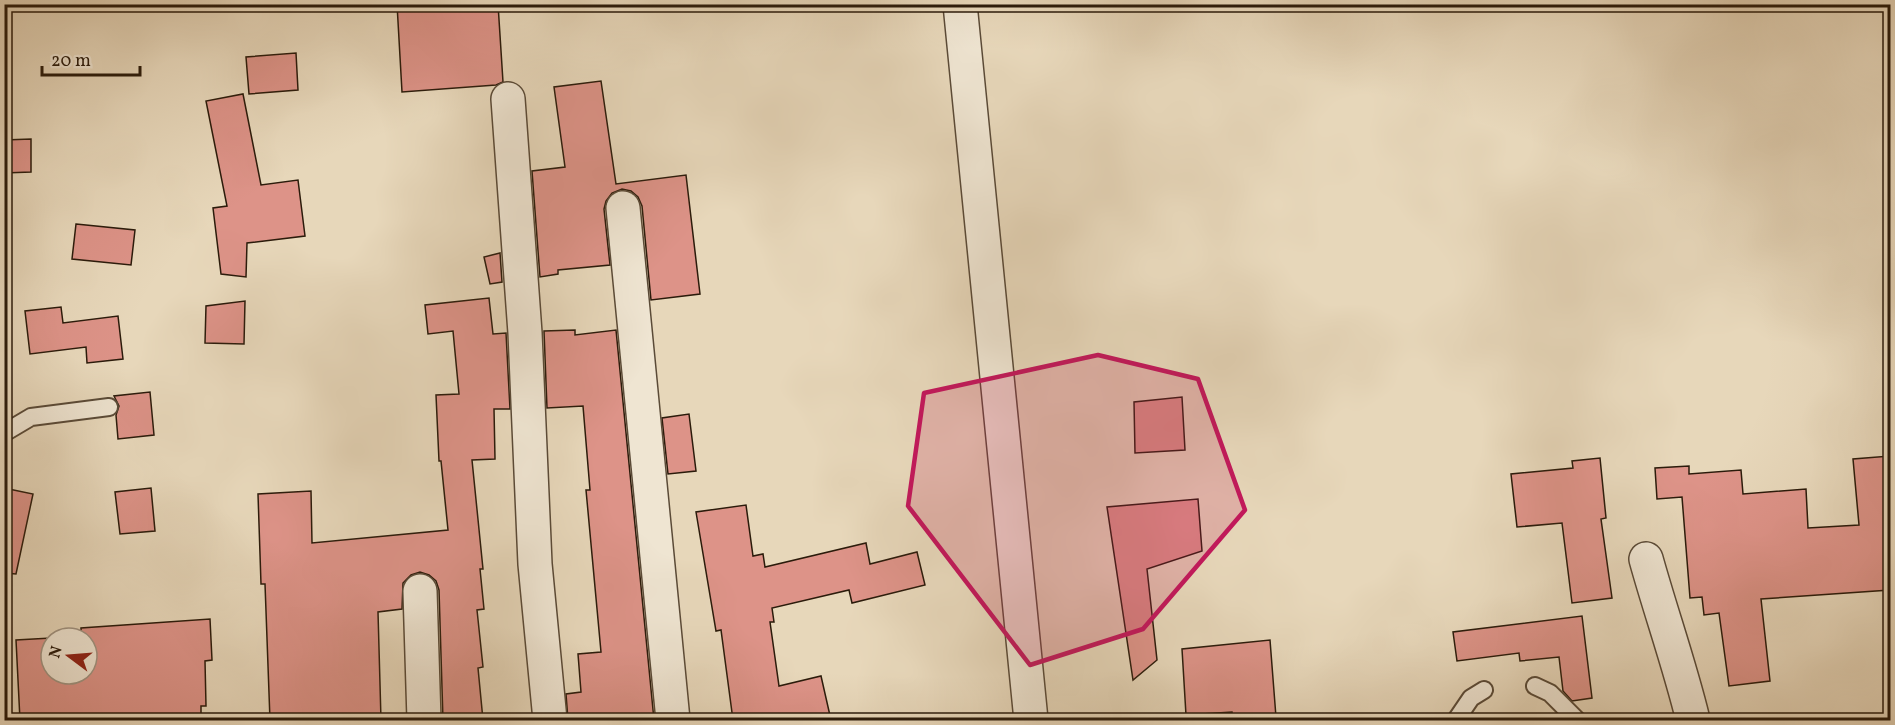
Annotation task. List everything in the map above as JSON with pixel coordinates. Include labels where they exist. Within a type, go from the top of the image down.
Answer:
[{"type":"street","points":[[960,4],[1031,720]]},
{"type":"street","points":[[508,99],[525,333],[535,564],[550,720]]},
{"type":"street","points":[[623,208],[673,720]]},
{"type":"street","points":[[1646,559],[1669,642],[1681,671],[1693,720]]},
{"type":"street","points":[[420,591],[424,720]]},
{"type":"lane","points":[[4,433],[32,417],[109,407]]},
{"type":"lane","points":[[1535,686],[1550,693],[1577,720]]},
{"type":"lane","points":[[1456,720],[1472,698],[1484,690]]},
{"type":"highlighted area","points":[[1098,355],[1198,379],[1245,510],[1143,629],[1030,665],[908,506],[924,393]]},
{"type":"building","points":[[397,4],[498,4],[503,82],[496,85],[402,92]]},
{"type":"building","points":[[296,53],[298,90],[249,94],[246,57]]},
{"type":"building","points":[[601,81],[616,184],[686,175],[700,294],[651,300],[642,206],[638,197],[631,191],[622,189],[612,193],[604,209],[610,265],[558,270],[558,274],[540,277],[532,171],[565,167],[554,87]]},
{"type":"building","points":[[243,94],[261,185],[298,180],[305,236],[247,243],[246,277],[221,274],[213,208],[227,206],[206,101]]},
{"type":"building","points":[[31,139],[31,172],[4,173],[4,140]]},
{"type":"building","points":[[76,224],[135,230],[131,265],[72,259]]},
{"type":"building","points":[[500,253],[502,282],[490,284],[484,257]]},
{"type":"building","points":[[489,298],[493,334],[506,333],[510,409],[494,409],[495,459],[472,460],[483,569],[480,569],[484,609],[477,610],[483,667],[478,668],[483,720],[443,720],[439,590],[436,581],[420,572],[411,575],[403,583],[402,609],[378,612],[381,720],[270,720],[265,584],[261,584],[258,494],[311,491],[312,543],[448,530],[441,461],[439,461],[436,395],[459,394],[453,331],[428,334],[425,305]]},
{"type":"building","points":[[245,301],[244,344],[205,343],[206,306]]},
{"type":"building","points":[[61,307],[63,323],[118,316],[123,359],[87,363],[86,347],[30,354],[25,311]]},
{"type":"building","points":[[575,330],[575,335],[616,330],[654,720],[568,720],[566,694],[581,692],[578,654],[601,652],[586,490],[590,490],[583,406],[547,408],[544,331]]},
{"type":"building","points":[[150,392],[154,435],[118,439],[116,415],[119,406],[114,396]]},
{"type":"building","points":[[1182,397],[1185,450],[1135,453],[1134,402]]},
{"type":"building","points":[[689,414],[696,471],[668,474],[662,418]]},
{"type":"building","points":[[1890,456],[1890,590],[1761,599],[1770,681],[1729,686],[1719,613],[1704,615],[1702,597],[1690,598],[1682,497],[1657,499],[1655,468],[1689,466],[1689,474],[1741,470],[1743,494],[1806,489],[1808,528],[1859,525],[1853,459]]},
{"type":"building","points":[[1600,458],[1606,518],[1601,519],[1612,598],[1572,603],[1562,523],[1517,527],[1511,474],[1573,468],[1572,461]]},
{"type":"building","points":[[4,488],[33,494],[16,574],[4,573]]},
{"type":"building","points":[[151,488],[155,531],[120,534],[115,492]]},
{"type":"building","points":[[1198,499],[1202,551],[1147,569],[1157,660],[1133,680],[1107,507]]},
{"type":"building","points":[[746,505],[753,556],[763,554],[765,567],[866,543],[870,564],[917,552],[925,585],[852,603],[849,590],[772,608],[774,622],[770,622],[779,686],[821,676],[831,720],[733,720],[721,630],[716,631],[696,512]]},
{"type":"building","points":[[1582,616],[1592,698],[1572,701],[1563,691],[1559,657],[1520,661],[1519,653],[1457,661],[1453,632]]},
{"type":"building","points":[[210,619],[212,660],[205,661],[206,706],[201,706],[201,720],[20,720],[16,640],[39,639],[39,686],[99,686],[99,627]]},
{"type":"building","points":[[1270,640],[1276,717],[1233,720],[1232,712],[1186,715],[1182,649]]}]
